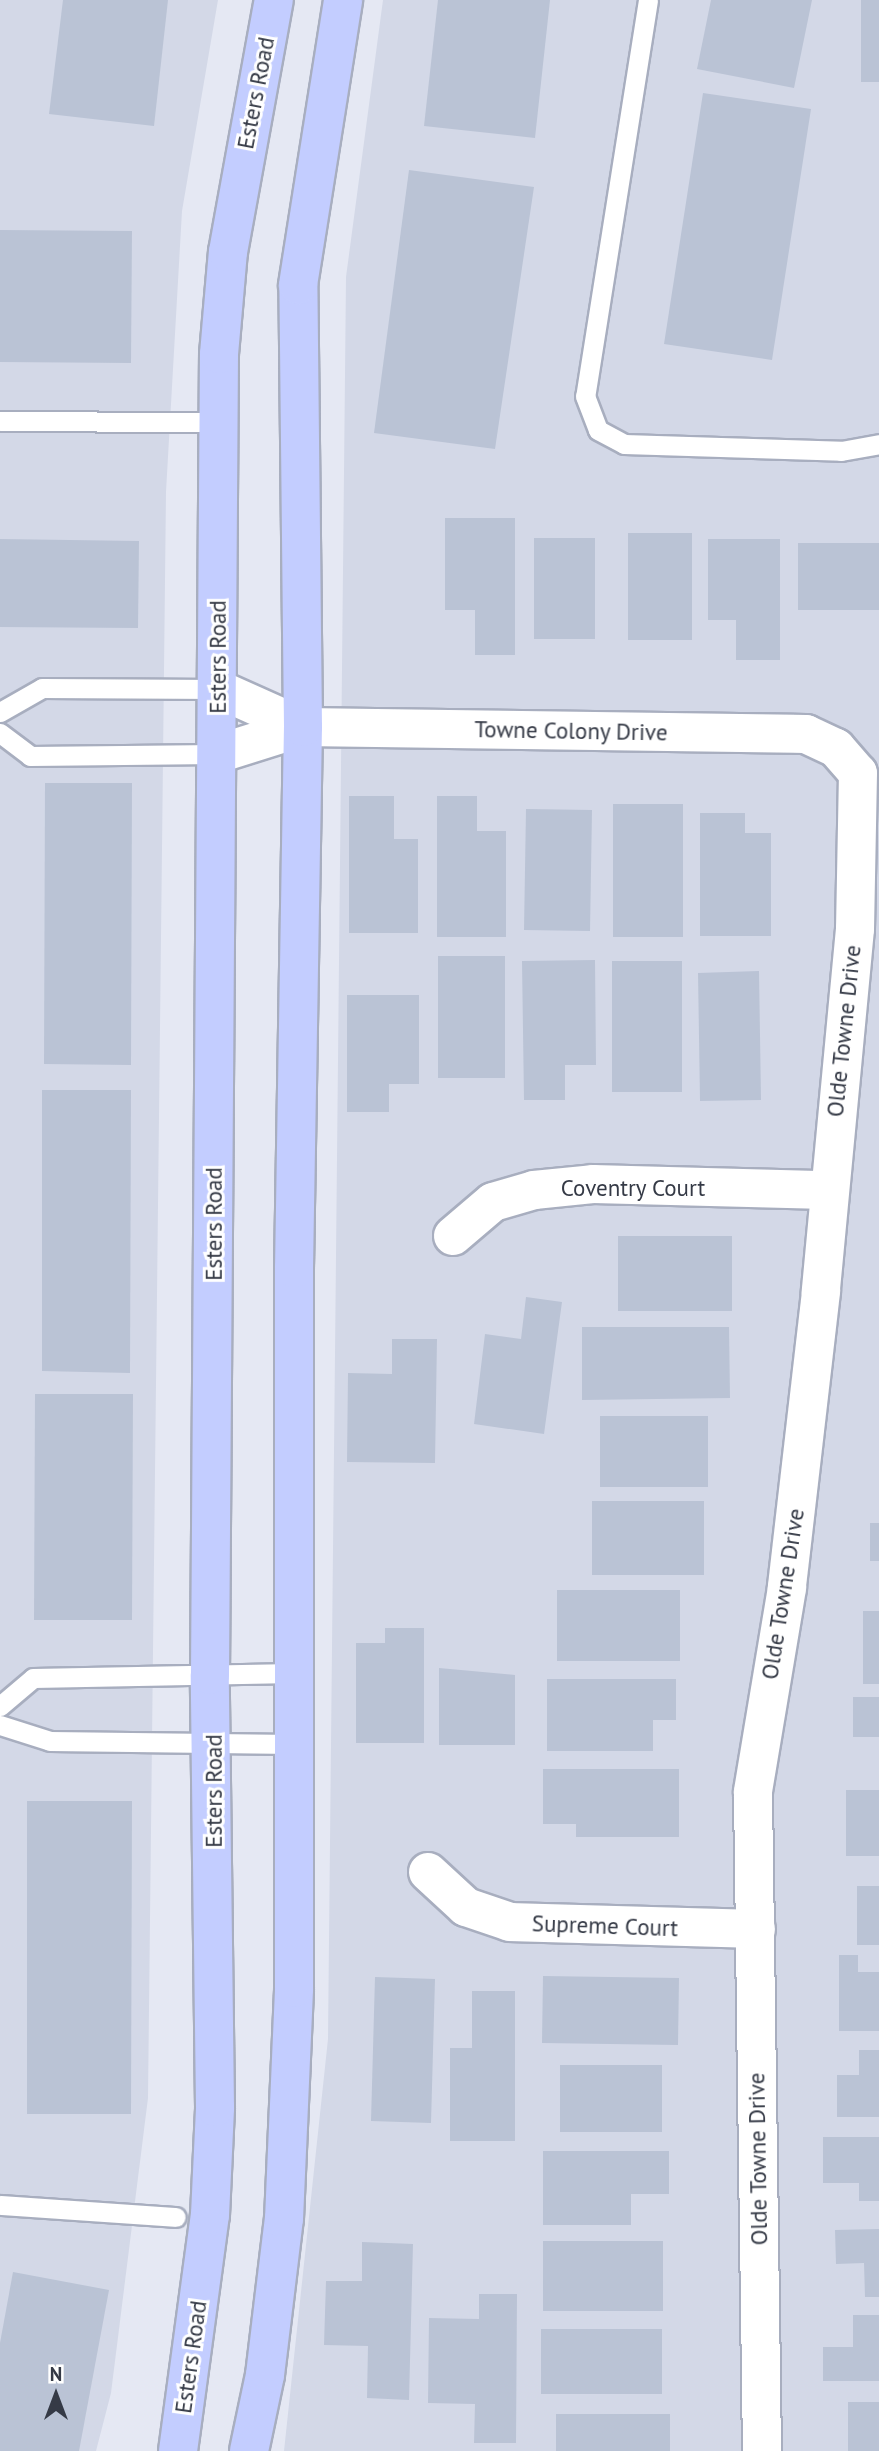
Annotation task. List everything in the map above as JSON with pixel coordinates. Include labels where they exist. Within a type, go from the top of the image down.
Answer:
[{"type":"main road","name":"Esters Road","points":[[178,2451],[210,2215],[215,1741],[210,1675],[219,422],[228,252],[274,0]]},
{"type":"main road","points":[[249,2451],[265,2375],[284,2219],[294,1744],[303,727],[298,285],[343,0]]},
{"type":"street","name":"Towne Colony Drive","points":[[218,689],[303,727]]},
{"type":"street","name":"Towne Colony Drive","points":[[217,754],[303,727],[806,734],[836,748]]},
{"type":"street","name":"Olde Towne Drive","points":[[762,2451],[753,1792],[787,1588],[861,838],[858,773],[836,748]]},
{"type":"street","name":"Coventry Court","points":[[453,1236],[494,1202],[534,1190],[593,1184],[827,1190]]},
{"type":"street","name":"Supreme Court","points":[[428,1872],[467,1907],[510,1922],[755,1929]]},
{"type":"lane","points":[[648,0],[585,396],[598,430],[624,443],[841,451],[879,444]]},
{"type":"lane","points":[[0,421],[219,422]]},
{"type":"lane","points":[[0,712],[42,688],[218,689]]},
{"type":"lane","points":[[0,733],[30,756],[217,754]]},
{"type":"lane","points":[[0,1706],[33,1678],[294,1673]]},
{"type":"lane","points":[[0,1725],[50,1741],[294,1744]]},
{"type":"lane","points":[[0,2205],[176,2217]]},
{"type":"shaded area","points":[[0,0],[218,0],[182,211],[166,492],[148,2098],[111,2393],[96,2451],[0,2451]]},
{"type":"shaded area","points":[[383,0],[879,0],[879,2451],[284,2451],[328,2039],[346,277]]},
{"type":"building","points":[[63,0],[168,0],[154,126],[49,114]]},
{"type":"building","points":[[438,0],[550,0],[535,138],[424,126]]},
{"type":"building","points":[[711,0],[812,0],[794,88],[697,69]]},
{"type":"building","points":[[861,0],[879,0],[879,82],[861,82]]},
{"type":"building","points":[[703,93],[811,109],[772,360],[664,344]]},
{"type":"building","points":[[409,170],[534,187],[495,449],[374,433]]},
{"type":"building","points":[[0,230],[132,231],[131,363],[0,362]]},
{"type":"building","points":[[445,518],[515,518],[515,655],[475,655],[475,610],[445,610]]},
{"type":"building","points":[[628,533],[692,533],[692,640],[628,640]]},
{"type":"building","points":[[534,538],[595,538],[595,639],[534,639]]},
{"type":"building","points":[[0,539],[139,541],[138,628],[0,627]]},
{"type":"building","points":[[708,539],[780,539],[780,660],[736,660],[736,620],[708,620]]},
{"type":"building","points":[[798,543],[879,543],[879,610],[798,610]]},
{"type":"building","points":[[45,783],[132,783],[131,1065],[44,1064]]},
{"type":"building","points":[[349,796],[394,796],[394,839],[418,839],[418,933],[349,933]]},
{"type":"building","points":[[437,796],[477,796],[477,831],[506,831],[506,937],[437,937]]},
{"type":"building","points":[[613,804],[683,804],[683,937],[613,937]]},
{"type":"building","points":[[526,809],[592,810],[590,931],[524,930]]},
{"type":"building","points":[[700,813],[745,813],[745,833],[771,833],[771,936],[700,936]]},
{"type":"building","points":[[438,956],[505,956],[505,1078],[438,1078]]},
{"type":"building","points":[[595,960],[596,1065],[565,1065],[565,1100],[524,1100],[522,961]]},
{"type":"building","points":[[612,961],[682,961],[682,1092],[612,1092]]},
{"type":"building","points":[[759,971],[761,1100],[700,1101],[698,973]]},
{"type":"building","points":[[347,995],[419,995],[419,1084],[389,1084],[389,1112],[347,1112]]},
{"type":"building","points":[[42,1090],[131,1090],[130,1373],[42,1371]]},
{"type":"building","points":[[618,1236],[732,1236],[732,1311],[618,1311]]},
{"type":"building","points":[[526,1297],[562,1302],[544,1434],[474,1424],[485,1334],[521,1339]]},
{"type":"building","points":[[582,1327],[729,1327],[730,1398],[582,1400]]},
{"type":"building","points":[[392,1339],[437,1339],[435,1463],[347,1462],[348,1373],[392,1374]]},
{"type":"building","points":[[35,1394],[133,1394],[132,1620],[34,1620]]},
{"type":"building","points":[[600,1416],[708,1416],[708,1487],[600,1487]]},
{"type":"building","points":[[592,1501],[704,1501],[704,1575],[592,1575]]},
{"type":"building","points":[[870,1523],[879,1523],[879,1561],[870,1561]]},
{"type":"building","points":[[557,1590],[680,1590],[680,1661],[557,1661]]},
{"type":"building","points":[[863,1611],[879,1611],[879,1684],[863,1684]]},
{"type":"building","points":[[385,1628],[424,1628],[424,1743],[356,1743],[356,1643],[385,1643]]},
{"type":"building","points":[[439,1668],[515,1675],[515,1745],[439,1745]]},
{"type":"building","points":[[547,1679],[676,1679],[676,1720],[653,1720],[653,1751],[547,1751]]},
{"type":"building","points":[[853,1697],[879,1697],[879,1737],[853,1737]]},
{"type":"building","points":[[543,1769],[679,1769],[679,1837],[576,1837],[576,1824],[543,1824]]},
{"type":"building","points":[[846,1790],[879,1790],[879,1856],[846,1856]]},
{"type":"building","points":[[27,1801],[132,1801],[131,2114],[27,2114]]},
{"type":"building","points":[[857,1886],[879,1886],[879,1945],[857,1945]]},
{"type":"building","points":[[839,1955],[858,1955],[858,1972],[879,1972],[879,2031],[839,2031]]},
{"type":"building","points":[[543,1976],[679,1978],[678,2045],[542,2043]]},
{"type":"building","points":[[375,1977],[435,1979],[431,2123],[371,2121]]},
{"type":"building","points":[[472,1991],[515,1991],[515,2141],[450,2141],[450,2048],[472,2048]]},
{"type":"building","points":[[859,2050],[879,2050],[879,2117],[837,2117],[837,2075],[859,2075]]},
{"type":"building","points":[[560,2065],[662,2065],[662,2132],[560,2132]]},
{"type":"building","points":[[823,2137],[879,2137],[879,2201],[859,2201],[859,2183],[823,2183]]},
{"type":"building","points":[[543,2151],[669,2151],[669,2194],[631,2194],[631,2225],[543,2225]]},
{"type":"building","points":[[879,2229],[879,2297],[865,2297],[864,2263],[836,2264],[835,2230]]},
{"type":"building","points":[[543,2241],[663,2241],[663,2311],[543,2311]]},
{"type":"building","points":[[362,2242],[413,2244],[409,2400],[367,2398],[368,2346],[324,2345],[326,2281],[362,2281]]},
{"type":"building","points":[[13,2272],[109,2290],[79,2451],[0,2451],[0,2343]]},
{"type":"building","points":[[479,2294],[517,2294],[516,2443],[474,2443],[475,2404],[428,2403],[429,2318],[479,2319]]},
{"type":"building","points":[[853,2315],[879,2315],[879,2381],[823,2381],[823,2347],[853,2347]]},
{"type":"building","points":[[541,2329],[662,2329],[662,2394],[541,2394]]},
{"type":"building","points":[[848,2402],[879,2402],[879,2451],[848,2451]]},
{"type":"building","points":[[556,2414],[670,2414],[670,2451],[556,2451]]}]
